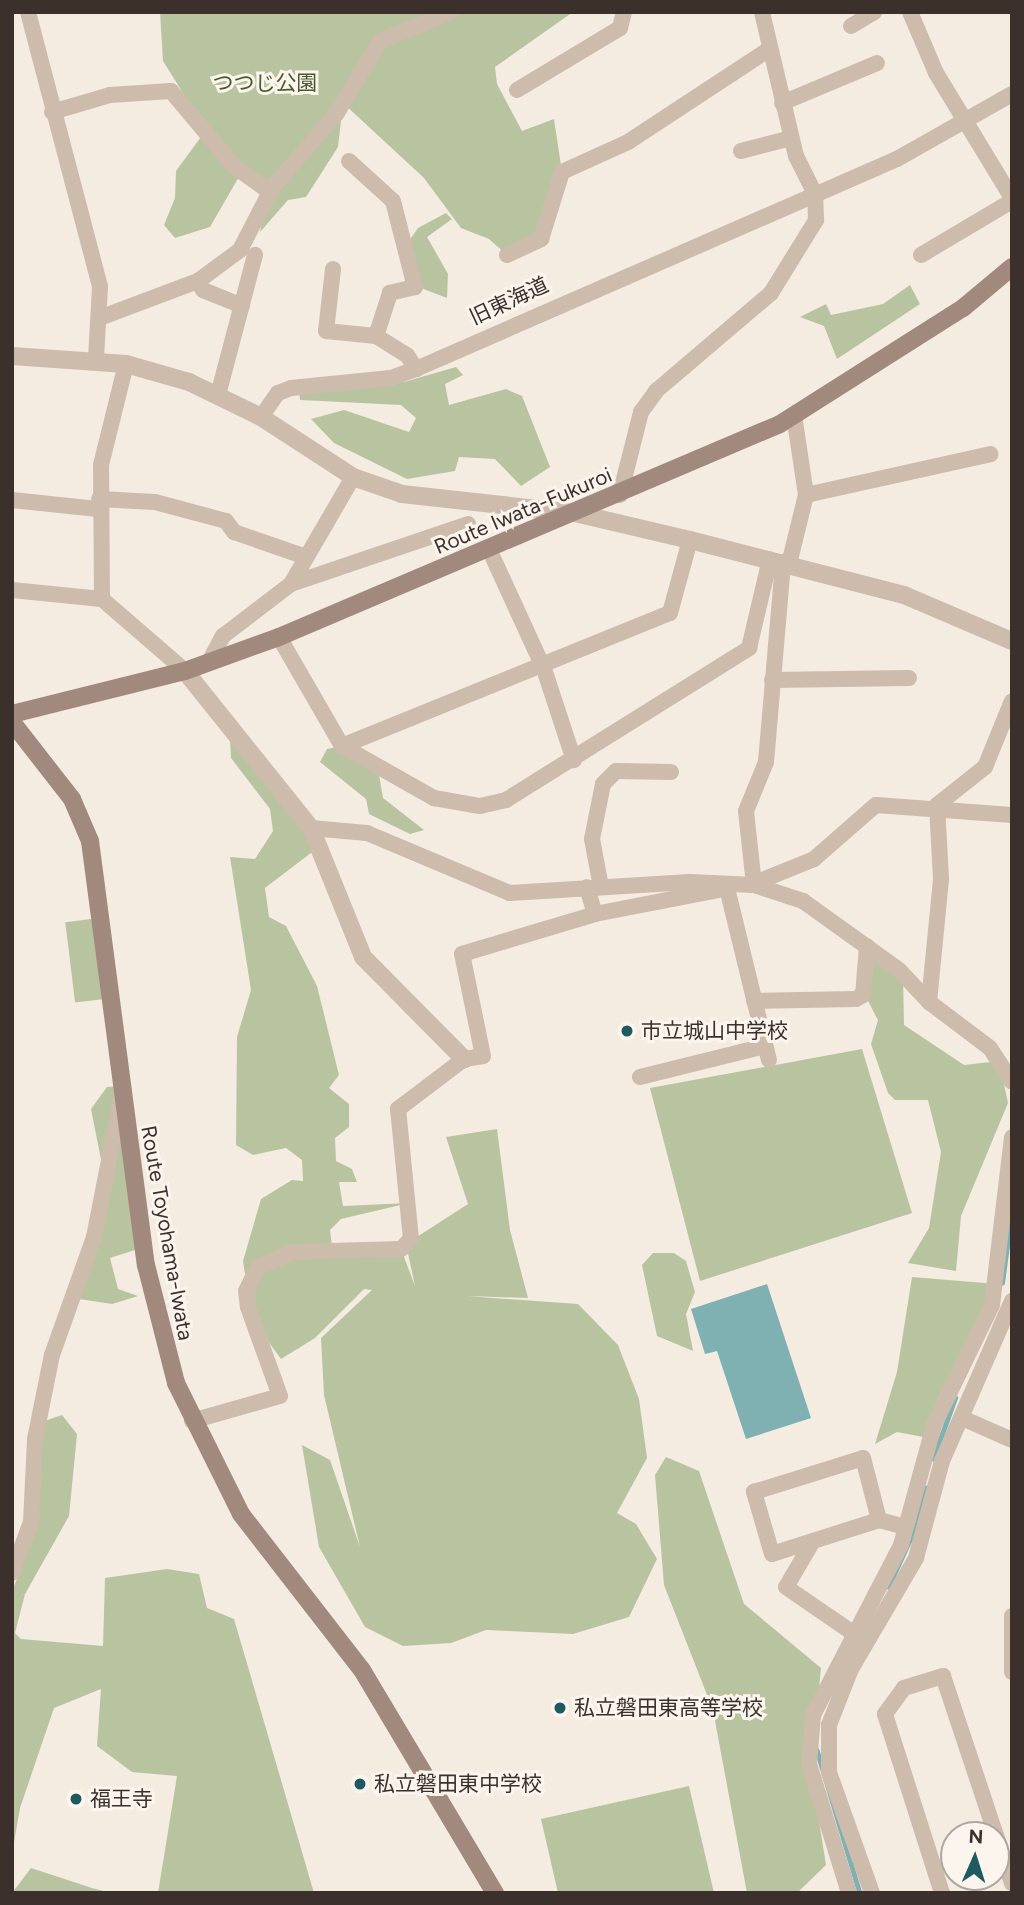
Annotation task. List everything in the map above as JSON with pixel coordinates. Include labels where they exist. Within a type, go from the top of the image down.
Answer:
[{"type":"main road","name":"Route Iwata-Fukuroi","points":[[12,713],[185,671],[279,636],[620,495],[794,415],[962,308],[1012,267]]},
{"type":"main road","name":"Route Toyohama-Iwata","points":[[12,722],[84,821],[121,1100],[153,1305],[192,1421],[241,1514],[362,1670],[495,1893]]},
{"type":"street","points":[[28,12],[100,287],[102,317],[96,359]]},
{"type":"street","points":[[102,317],[198,281],[240,250],[270,191],[337,113],[380,41],[451,12]]},
{"type":"street","points":[[517,90],[620,28],[624,12]]},
{"type":"street","points":[[620,495],[641,412],[656,391],[771,293],[816,220],[815,194],[791,138],[768,50],[762,12]]},
{"type":"street","points":[[851,26],[874,12]]},
{"type":"street","points":[[910,12],[966,124],[1012,199],[922,255]]},
{"type":"street","points":[[507,254],[541,239],[562,172],[628,142],[768,50]]},
{"type":"street","points":[[782,103],[877,63]]},
{"type":"street","points":[[52,111],[110,95],[172,91],[235,167],[270,191]]},
{"type":"street","name":"旧東海道","points":[[261,417],[278,393],[291,388],[391,378],[416,369],[815,194],[966,124],[1012,94]]},
{"type":"street","points":[[741,151],[791,138]]},
{"type":"street","points":[[349,161],[393,201],[415,287],[390,293],[376,336]]},
{"type":"street","points":[[218,395],[255,255]]},
{"type":"street","points":[[333,269],[326,331],[376,336],[407,355],[416,369]]},
{"type":"street","points":[[198,281],[203,290],[242,306]]},
{"type":"street","points":[[12,356],[96,359],[126,364],[218,395],[261,417],[353,477],[436,500],[575,513],[781,562],[904,595],[1012,641]]},
{"type":"street","points":[[102,599],[99,504],[126,364]]},
{"type":"street","points":[[279,636],[342,746],[457,806],[506,800],[574,760],[748,648],[806,495],[794,415]]},
{"type":"street","points":[[806,495],[991,454]]},
{"type":"street","points":[[291,584],[353,477]]},
{"type":"street","points":[[12,500],[99,504],[155,502],[226,521],[234,532],[306,557]]},
{"type":"street","points":[[209,662],[223,636],[291,584],[468,524]]},
{"type":"street","points":[[342,746],[544,669],[670,613],[691,540]]},
{"type":"street","points":[[489,549],[544,669],[574,760]]},
{"type":"street","points":[[754,885],[746,811],[766,762],[781,562]]},
{"type":"street","points":[[12,590],[102,599],[185,671],[311,828],[363,957],[464,1059]]},
{"type":"street","points":[[772,680],[909,678]]},
{"type":"street","points":[[937,806],[985,767],[1012,701]]},
{"type":"street","points":[[595,914],[592,839],[603,784],[616,771],[671,772]]},
{"type":"street","points":[[192,1421],[279,1396],[248,1307],[246,1291],[257,1268],[293,1251],[401,1249],[411,1239],[398,1109],[464,1059],[483,1056],[465,948],[595,914],[754,885],[814,859],[876,804],[937,806],[1012,815]]},
{"type":"street","points":[[929,1002],[942,879],[937,806]]},
{"type":"street","points":[[311,828],[367,833],[510,893],[594,887],[754,885],[803,901],[867,946],[929,1002],[990,1048],[1012,1082]]},
{"type":"street","points":[[640,1077],[767,1053],[727,888]]},
{"type":"street","points":[[754,1001],[863,995],[867,946]]},
{"type":"street","points":[[12,1573],[32,1522],[36,1439],[51,1355],[94,1237],[121,1100]]},
{"type":"street","points":[[872,1893],[829,1772],[829,1725],[853,1633],[905,1527],[934,1425],[992,1305],[1001,1265],[1012,1137]]},
{"type":"street","points":[[849,1893],[809,1764],[813,1715],[916,1558],[942,1461],[1012,1301]]},
{"type":"street","points":[[967,1356],[986,1365]]},
{"type":"street","points":[[962,1418],[1012,1440]]},
{"type":"street","points":[[879,1520],[863,1458],[754,1492],[772,1554],[879,1520],[905,1527]]},
{"type":"street","points":[[813,1541],[786,1587],[853,1633]]},
{"type":"street","points":[[1012,1616],[1012,1672]]},
{"type":"street","points":[[940,1887],[885,1714],[904,1688],[943,1676],[991,1821]]},
{"type":"green space","name":"つつじ公園","points":[[160,12],[573,12],[495,67],[497,84],[522,131],[554,119],[562,172],[553,225],[507,255],[489,239],[461,228],[424,178],[343,103],[338,147],[306,197],[288,200],[260,232],[267,198],[240,175],[210,227],[175,238],[164,225],[175,198],[176,171],[206,130],[163,61]]},
{"type":"green space","points":[[446,213],[452,219],[427,237],[448,274],[447,298],[421,288],[407,244],[418,228]]},
{"type":"green space","points":[[910,285],[920,304],[837,359],[824,326],[800,317],[826,304],[831,315],[883,304]]},
{"type":"green space","points":[[456,367],[463,375],[445,384],[449,405],[506,389],[522,396],[550,467],[521,486],[495,459],[459,457],[455,471],[407,479],[334,443],[311,419],[344,410],[409,432],[416,418],[401,405],[300,400],[298,379],[404,382]]},
{"type":"green space","points":[[230,739],[320,846],[265,888],[269,917],[286,926],[317,986],[339,1075],[329,1088],[349,1104],[349,1127],[335,1138],[336,1161],[352,1169],[357,1182],[339,1182],[343,1206],[409,1203],[341,1219],[330,1230],[332,1247],[401,1249],[415,1286],[406,1244],[468,1204],[446,1137],[497,1129],[510,1230],[528,1298],[466,1296],[578,1304],[618,1345],[639,1399],[647,1458],[617,1513],[636,1524],[657,1559],[629,1617],[573,1634],[486,1630],[451,1643],[403,1646],[365,1627],[319,1547],[302,1445],[330,1460],[360,1547],[324,1395],[321,1338],[372,1290],[364,1289],[315,1338],[281,1359],[252,1319],[243,1261],[261,1199],[292,1180],[303,1181],[302,1160],[286,1148],[253,1155],[236,1145],[237,1037],[251,990],[230,857],[255,859],[273,831],[270,809],[231,758]]},
{"type":"green space","points":[[342,746],[378,769],[383,798],[424,830],[410,834],[369,814],[366,799],[320,762],[327,749]]},
{"type":"green space","points":[[99,918],[109,998],[75,1003],[65,922]]},
{"type":"green space","points":[[867,946],[903,974],[904,1025],[964,1065],[999,1061],[1008,1103],[961,1216],[956,1271],[908,1263],[929,1228],[941,1152],[928,1100],[895,1100],[888,1093],[871,1044],[878,1020],[867,999]]},
{"type":"green space","points":[[862,1049],[912,1213],[700,1281],[650,1088]]},
{"type":"green space","points":[[119,1086],[138,1249],[110,1258],[118,1289],[138,1296],[112,1304],[79,1299],[106,1185],[91,1109],[107,1087]]},
{"type":"green space","points":[[653,1253],[674,1253],[686,1261],[695,1292],[686,1314],[693,1351],[657,1336],[642,1265]]},
{"type":"green space","points":[[912,1277],[997,1284],[981,1327],[937,1400],[929,1438],[897,1432],[875,1444],[897,1372]]},
{"type":"green space","points":[[62,1415],[77,1434],[69,1516],[25,1594],[15,1633],[21,1639],[103,1646],[105,1578],[167,1569],[199,1574],[207,1608],[234,1619],[314,1893],[158,1893],[177,1776],[132,1772],[97,1746],[101,1689],[54,1708],[20,1808],[12,1854],[12,1591],[23,1564],[39,1423]]},
{"type":"green space","points":[[666,1457],[699,1471],[744,1604],[821,1668],[811,1770],[826,1865],[797,1893],[747,1893],[713,1710],[664,1585],[655,1475]]},
{"type":"green space","points":[[689,1786],[714,1893],[558,1893],[541,1819]]},
{"type":"green space","points":[[31,1868],[92,1888],[111,1893],[12,1893]]},
{"type":"water","points":[[767,1284],[811,1418],[746,1439],[717,1351],[705,1354],[691,1309]]},
{"type":"waterway","points":[[1002,1283],[1012,1208]]},
{"type":"waterway","points":[[933,1459],[955,1398]]},
{"type":"waterway","points":[[888,1587],[917,1524],[925,1488]]},
{"type":"waterway","points":[[817,1750],[860,1893]]},
{"type":"place","name":"市立城山中学校","points":[[627,1031]]},
{"type":"place","name":"私立磐田東高等学校","points":[[560,1708]]},
{"type":"place","name":"私立磐田東中学校","points":[[360,1784]]},
{"type":"place","name":"福王寺","points":[[76,1799]]}]
